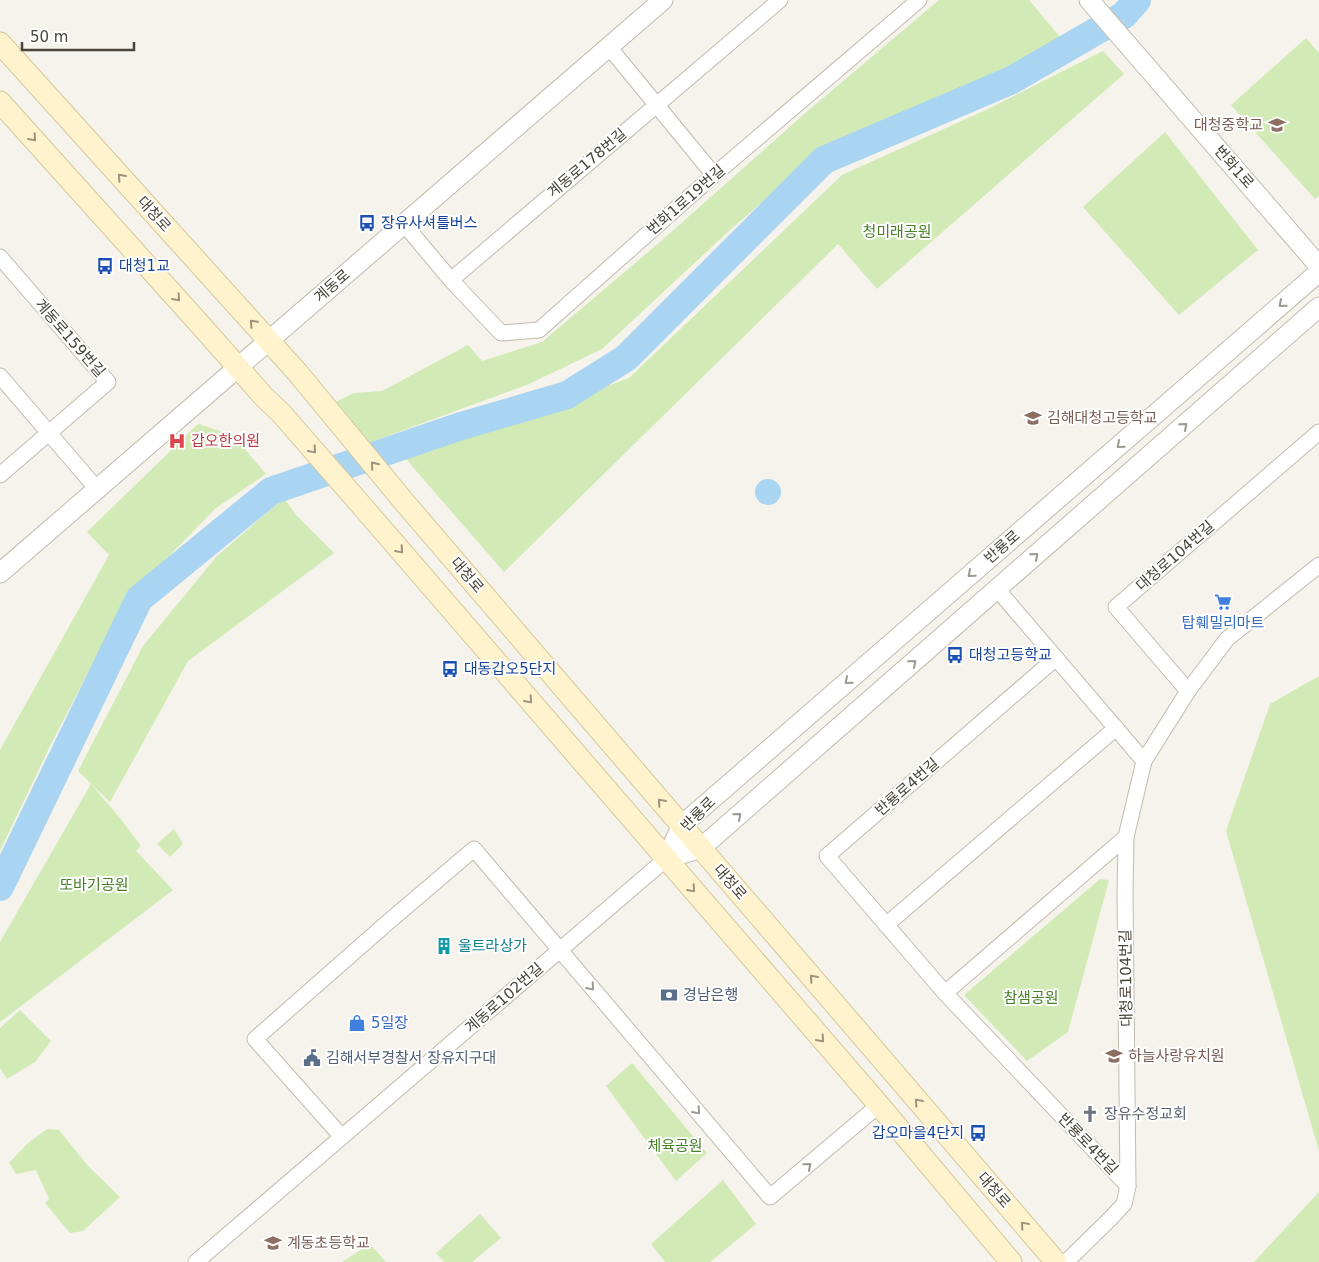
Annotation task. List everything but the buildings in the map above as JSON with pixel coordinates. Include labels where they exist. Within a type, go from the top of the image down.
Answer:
[{"type":"main road","name":"대청로","points":[[0,43],[269,340],[405,503],[1056,1262]]},
{"type":"main road","points":[[0,102],[368,513],[879,1105],[1011,1262]]},
{"type":"street","name":"계동로","points":[[0,573],[663,0]]},
{"type":"street","name":"계동로178번길","points":[[451,280],[780,0]]},
{"type":"street","name":"번화1로19번길","points":[[451,280],[501,333],[539,330],[714,174],[919,0]]},
{"type":"street","name":"번화1로","points":[[1089,0],[1319,266]]},
{"type":"street","points":[[609,47],[714,174]]},
{"type":"street","points":[[404,224],[451,280]]},
{"type":"street","name":"계동로159번길","points":[[0,257],[108,382],[0,475]]},
{"type":"street","name":"반룡로","points":[[666,859],[682,825],[1319,272]]},
{"type":"street","name":"반룡로","points":[[666,859],[701,848],[1319,307]]},
{"type":"street","points":[[0,376],[97,489]]},
{"type":"street","name":"대청로104번길","points":[[1188,691],[1116,607],[1319,432]]},
{"type":"street","name":"대청로104번길","points":[[1066,1262],[1124,1204],[1128,1186],[1126,837],[1144,761],[1188,691],[1227,639],[1319,565]]},
{"type":"street","points":[[997,589],[1144,761]]},
{"type":"street","name":"반룡로4번길","points":[[1056,658],[827,856],[945,993],[1128,1186]]},
{"type":"street","points":[[886,925],[1116,728]]},
{"type":"street","points":[[945,993],[1126,837]]},
{"type":"street","points":[[342,1137],[255,1039],[474,849],[770,1197],[879,1105]]},
{"type":"street","name":"계동로102번길","points":[[196,1262],[666,859]]},
{"type":"green space","points":[[939,0],[1029,0],[1060,37],[1005,73],[823,149],[730,230],[602,349],[529,384],[363,445],[329,405],[354,393],[382,391],[468,345],[482,361],[542,342],[660,242],[803,115]]},
{"type":"green space","points":[[1306,38],[1319,53],[1319,196],[1315,199],[1231,105]]},
{"type":"green space","name":"청미래공원","points":[[1103,51],[1124,74],[877,289],[838,244],[504,572],[400,451],[492,428],[629,378],[842,175],[986,110]]},
{"type":"green space","points":[[1165,132],[1258,250],[1179,315],[1083,207]]},
{"type":"green space","points":[[198,424],[233,435],[266,474],[216,508],[125,601],[50,746],[0,851],[0,750],[109,555],[87,532]]},
{"type":"green space","points":[[284,498],[296,515],[334,553],[188,661],[110,802],[78,771],[143,646],[217,556]]},
{"type":"green space","points":[[1319,676],[1319,1151],[1226,831],[1270,704]]},
{"type":"green space","name":"또바기공원","points":[[91,784],[141,846],[136,851],[173,890],[0,1022],[0,942]]},
{"type":"green space","points":[[174,829],[183,844],[170,857],[157,844]]},
{"type":"green space","name":"참샘공원","points":[[1100,879],[1109,880],[1068,1032],[1027,1061],[964,995]]},
{"type":"green space","points":[[20,1010],[51,1041],[35,1062],[7,1079],[0,1068],[0,1028]]},
{"type":"green space","name":"체육공원","points":[[632,1063],[707,1153],[676,1181],[606,1086]]},
{"type":"green space","points":[[47,1129],[59,1130],[88,1166],[120,1197],[83,1231],[70,1233],[45,1203],[49,1199],[36,1170],[16,1174],[9,1163],[28,1143]]},
{"type":"green space","points":[[723,1180],[756,1224],[710,1262],[665,1262],[651,1244]]},
{"type":"green space","points":[[1319,1192],[1319,1262],[1254,1262]]},
{"type":"green space","points":[[480,1214],[501,1238],[472,1262],[444,1262],[436,1253]]},
{"type":"green space","points":[[370,1244],[386,1262],[342,1262]]},
{"type":"water","points":[[768,479],[777,483],[781,492],[777,501],[768,505],[759,501],[755,492],[759,483]]},
{"type":"waterway","points":[[0,887],[139,599],[271,491],[458,427],[567,395],[626,358],[824,160],[1012,80],[1124,15],[1137,0]]},
{"type":"place","name":"대청중학교","points":[[1277,125]]},
{"type":"place","name":"장유사셔틀버스","points":[[367,223]]},
{"type":"place","name":"대청1교","points":[[105,266]]},
{"type":"place","name":"김해대청고등학교","points":[[1033,418]]},
{"type":"place","name":"갑오한의원","points":[[177,441]]},
{"type":"place","name":"탑훼밀리마트","points":[[1223,602]]},
{"type":"place","name":"대청고등학교","points":[[955,655]]},
{"type":"place","name":"대동갑오5단지","points":[[450,669]]},
{"type":"place","name":"울트라상가","points":[[444,946]]},
{"type":"place","name":"경남은행","points":[[669,995]]},
{"type":"place","name":"5일장","points":[[357,1023]]},
{"type":"place","name":"하늘사랑유치원","points":[[1114,1056]]},
{"type":"place","name":"김해서부경찰서 장유지구대","points":[[312,1058]]},
{"type":"place","name":"장유수정교회","points":[[1090,1114]]},
{"type":"place","name":"갑오마을4단지","points":[[978,1133]]},
{"type":"place","name":"계동초등학교","points":[[273,1243]]}]
